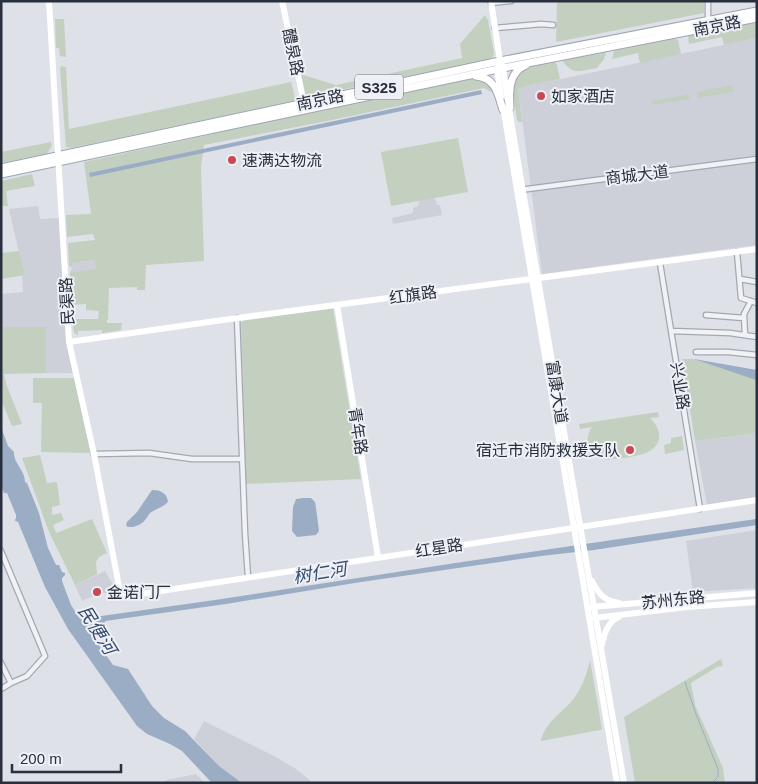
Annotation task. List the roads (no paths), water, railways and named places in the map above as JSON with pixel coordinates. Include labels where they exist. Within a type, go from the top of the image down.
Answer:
[{"type":"main road","name":"南京路","points":[[1,174],[304,103],[500,66],[757,11]]},
{"type":"main road","name":"南京路","points":[[1,168],[59,159],[461,77],[500,66],[535,62],[757,18]]},
{"type":"main road","points":[[506,109],[513,78],[522,67],[535,62]]},
{"type":"main road","points":[[461,77],[479,76],[489,80],[497,89],[506,109]]},
{"type":"street","name":"民渠路","points":[[49,1],[70,342],[94,454],[121,597]]},
{"type":"street","name":"醴泉路","points":[[282,1],[304,103]]},
{"type":"street","points":[[491,2],[511,1]]},
{"type":"street","points":[[708,1],[708,20]]},
{"type":"street","name":"富康大道","points":[[491,2],[506,109],[577,528],[624,783]]},
{"type":"street","points":[[495,28],[541,24],[553,25]]},
{"type":"street","name":"商城大道","points":[[520,190],[757,159]]},
{"type":"street","name":"红旗路","points":[[70,342],[757,249]]},
{"type":"street","points":[[737,252],[741,298],[757,303]]},
{"type":"street","name":"兴业路","points":[[660,263],[700,508]]},
{"type":"street","points":[[740,279],[757,282]]},
{"type":"street","points":[[745,335],[744,314],[751,301]]},
{"type":"street","name":"青年路","points":[[337,305],[378,558]]},
{"type":"street","points":[[706,315],[744,318]]},
{"type":"street","points":[[238,318],[248,578]]},
{"type":"street","points":[[671,331],[730,333],[757,337]]},
{"type":"street","points":[[696,352],[728,352],[757,355]]},
{"type":"street","points":[[94,454],[149,453],[192,459],[242,459]]},
{"type":"street","name":"红星路","points":[[121,597],[757,500]]},
{"type":"street","name":"富康大道","points":[[577,528],[588,572],[591,607]]},
{"type":"street","points":[[1,552],[45,656],[27,676],[1,689]]},
{"type":"street","points":[[588,572],[594,586],[604,599],[614,603],[630,605]]},
{"type":"street","name":"苏州东路","points":[[591,607],[757,593]]},
{"type":"street","name":"苏州东路","points":[[593,618],[687,607],[757,602]]},
{"type":"street","points":[[600,653],[604,634],[609,625],[616,618],[631,614]]},
{"type":"street","name":"富康大道","points":[[600,653],[617,783]]},
{"type":"street","points":[[1,663],[11,683]]},
{"type":"water","points":[[481,90],[482,94],[90,177],[89,173]]},
{"type":"water","points":[[694,359],[757,370],[757,380],[756,380]]},
{"type":"water","points":[[1,427],[8,446],[14,452],[15,460],[23,474],[39,513],[48,548],[56,565],[59,565],[62,572],[65,573],[62,581],[71,605],[80,619],[756,519],[757,525],[84,624],[113,665],[128,669],[152,706],[164,718],[185,731],[219,766],[242,783],[212,783],[182,751],[147,734],[137,726],[68,629],[45,587],[18,522],[14,520],[16,515],[7,493],[4,493],[1,485]]},
{"type":"water","points":[[152,490],[163,493],[168,502],[150,513],[139,525],[134,527],[126,526],[127,522],[137,512]]},
{"type":"water","points":[[311,498],[315,502],[319,531],[316,535],[297,537],[292,531],[293,507],[296,499]]},
{"type":"waterway","name":"树仁河","points":[[78,629],[102,622]]},
{"type":"waterway","points":[[685,682],[718,769],[718,777],[712,783]]},
{"type":"place","name":"如家酒店","points":[[541,96]]},
{"type":"place","name":"速满达物流","points":[[232,160]]},
{"type":"place","name":"宿迁市消防救援支队","points":[[630,450]]},
{"type":"place","name":"金诺门厂","points":[[97,592]]},
{"type":"water label","name":"民便河","points":[[97,630]]}]
